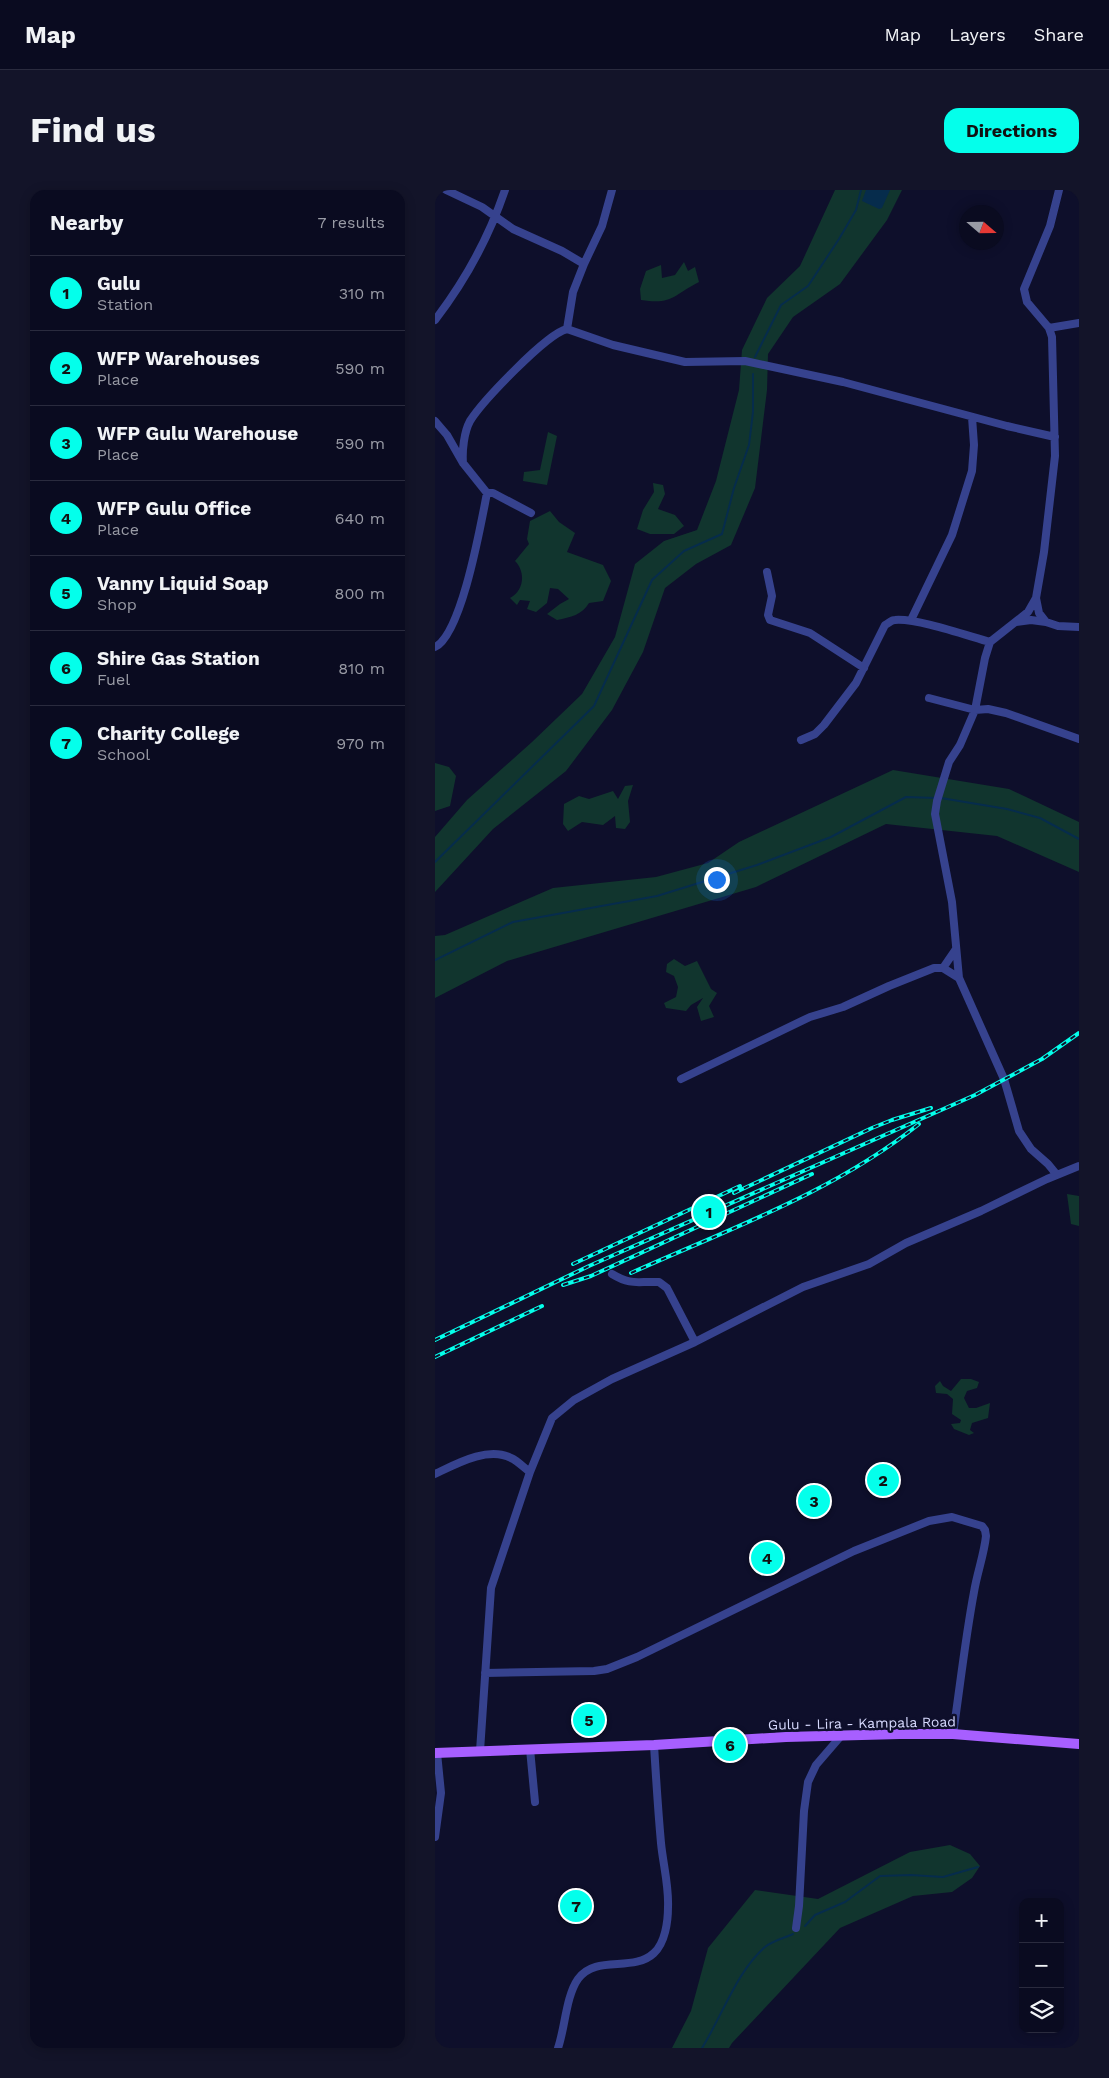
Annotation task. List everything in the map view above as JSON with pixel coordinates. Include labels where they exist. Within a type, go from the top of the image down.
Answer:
[{"type":"main road","name":"Gulu - Lira - Kampala Road","points":[[436,1753],[841,1736],[953,1734],[1079,1744]]},
{"type":"street","points":[[445,190],[483,207],[513,229],[562,251],[584,264]]},
{"type":"street","points":[[435,320],[463,280],[496,217],[505,190]]},
{"type":"street","points":[[567,329],[573,292],[584,264],[603,226],[612,190]]},
{"type":"street","points":[[1046,622],[1039,613],[1036,598],[1055,456],[1052,337],[1049,328],[1027,302],[1024,289],[1050,226],[1059,190]]},
{"type":"street","points":[[1049,328],[1079,323]]},
{"type":"street","points":[[463,463],[465,440],[471,420],[522,363],[545,342],[561,330],[567,329],[613,345],[685,362],[745,361],[866,387],[972,417],[1055,437]]},
{"type":"street","points":[[911,620],[951,535],[972,471],[974,445],[972,417]]},
{"type":"street","points":[[435,421],[447,435],[463,463],[487,493],[509,501],[531,513]]},
{"type":"street","points":[[436,645],[451,629],[471,571],[487,493]]},
{"type":"street","points":[[767,572],[772,596],[768,615],[771,622],[810,633],[821,642],[839,650],[864,668]]},
{"type":"street","points":[[1036,598],[1028,612],[991,642],[985,658],[975,710],[960,745],[949,762],[937,800],[935,814],[952,902],[959,978],[1004,1079],[1019,1131],[1031,1148],[1057,1175]]},
{"type":"street","points":[[801,740],[815,734],[824,725],[856,683],[885,625],[894,620],[911,620],[991,642]]},
{"type":"street","points":[[1016,622],[1031,620],[1058,626],[1079,626]]},
{"type":"street","points":[[929,698],[975,710],[1006,713],[1079,739]]},
{"type":"street","points":[[943,968],[956,949]]},
{"type":"street","points":[[681,1079],[810,1017],[843,1007],[934,968],[943,968],[959,978]]},
{"type":"street","points":[[480,1751],[491,1588],[530,1472],[552,1418],[565,1406],[612,1379],[695,1342],[803,1287],[869,1264],[906,1244],[1079,1166]]},
{"type":"street","points":[[611,1274],[621,1280],[634,1283],[659,1282],[667,1288],[695,1342]]},
{"type":"street","points":[[435,1474],[479,1456],[493,1454],[510,1458],[530,1472]]},
{"type":"street","points":[[485,1673],[593,1671],[607,1669],[637,1657],[854,1551],[929,1521],[952,1517],[982,1526],[986,1536],[974,1591],[960,1674],[953,1734]]},
{"type":"street","points":[[796,1928],[800,1898],[803,1812],[808,1782],[816,1766],[841,1736]]},
{"type":"street","points":[[558,2048],[563,2035],[568,2005],[577,1980],[592,1967],[641,1960],[649,1957],[655,1952],[664,1936],[668,1906],[661,1844],[654,1745]]},
{"type":"street","points":[[530,1750],[535,1802]]},
{"type":"street","points":[[435,1837],[441,1793],[436,1753]]},
{"type":"green space","points":[[835,190],[902,190],[887,220],[840,284],[793,317],[768,354],[767,390],[755,488],[731,545],[696,564],[665,588],[643,652],[612,710],[566,771],[493,829],[435,892],[435,837],[467,800],[582,694],[615,637],[635,564],[664,541],[697,530],[716,481],[739,390],[742,350],[767,298],[800,266]]},
{"type":"green space","points":[[684,262],[688,271],[695,267],[699,282],[667,300],[641,300],[640,289],[646,271],[661,265],[662,278],[675,275]]},
{"type":"green space","points":[[548,432],[557,436],[547,485],[523,481],[524,472],[540,470]]},
{"type":"green space","points":[[653,483],[663,485],[665,494],[658,509],[675,515],[684,526],[674,534],[650,534],[637,529],[643,510],[654,492]]},
{"type":"green space","points":[[550,511],[559,522],[575,533],[567,552],[603,565],[611,581],[603,601],[589,603],[579,613],[557,620],[547,614],[569,599],[558,589],[550,588],[547,603],[536,612],[527,609],[530,601],[520,600],[517,605],[510,598],[515,595],[521,586],[521,570],[515,561],[529,544],[527,539],[530,521]]},
{"type":"green space","points":[[435,763],[449,767],[456,776],[450,806],[435,811]]},
{"type":"green space","points":[[893,770],[1009,789],[1079,822],[1079,872],[997,836],[886,824],[756,887],[507,961],[435,998],[435,936],[445,935],[553,888],[656,877],[708,863],[739,842]]},
{"type":"green space","points":[[633,785],[628,801],[630,822],[625,829],[616,828],[615,816],[603,825],[582,822],[568,831],[563,824],[564,804],[579,796],[589,799],[613,791],[618,799],[625,786]]},
{"type":"green space","points":[[674,959],[685,966],[697,961],[711,989],[717,993],[709,1006],[714,1017],[701,1021],[697,1007],[703,998],[691,1005],[686,1011],[666,1008],[664,1003],[676,997],[678,987],[674,976],[666,972],[667,964]]},
{"type":"green space","points":[[1067,1194],[1079,1196],[1079,1226],[1071,1224]]},
{"type":"green space","points":[[961,1379],[971,1379],[979,1382],[977,1388],[967,1391],[964,1398],[969,1408],[976,1408],[990,1403],[988,1418],[972,1423],[970,1430],[974,1433],[969,1435],[954,1429],[951,1424],[960,1423],[961,1420],[952,1414],[953,1399],[947,1394],[936,1393],[935,1386],[940,1381],[943,1386],[951,1391]]},
{"type":"green space","points":[[950,1845],[970,1854],[980,1866],[972,1878],[952,1892],[913,1896],[840,1928],[729,2048],[672,2048],[691,2011],[708,1948],[755,1890],[818,1899],[910,1852]]},
{"type":"water","points":[[866,190],[890,190],[882,208],[879,209],[862,201]]},
{"type":"waterway","points":[[755,357],[781,305],[808,286],[839,239],[856,210],[861,190]]},
{"type":"waterway","points":[[435,862],[594,706],[652,580],[684,551],[722,534],[734,488],[749,445],[753,412],[753,374]]},
{"type":"waterway","points":[[435,960],[513,922],[657,896],[757,865],[831,837],[906,797],[937,798]]},
{"type":"waterway","points":[[941,798],[1007,809],[1040,818],[1079,839]]},
{"type":"waterway","points":[[805,1926],[815,1915],[845,1902],[880,1876],[943,1877],[978,1867]]},
{"type":"waterway","points":[[702,2048],[746,1968],[765,1947],[793,1934]]},
{"type":"railway","points":[[435,1340],[589,1266],[975,1095],[1042,1059],[1079,1033]]},
{"type":"railway","points":[[734,1193],[872,1128],[931,1108]]},
{"type":"railway","points":[[631,1273],[780,1208],[852,1170],[919,1124]]},
{"type":"railway","points":[[563,1285],[591,1276],[812,1174]]},
{"type":"railway","points":[[573,1264],[740,1186]]},
{"type":"railway","points":[[435,1357],[542,1306]]},
{"type":"place","name":"Gulu","points":[[709,1212]]},
{"type":"place","name":"WFP Warehouses","points":[[883,1480]]},
{"type":"place","name":"WFP Gulu Warehouse","points":[[814,1501]]},
{"type":"place","name":"WFP Gulu Office","points":[[767,1558]]},
{"type":"place","name":"Vanny Liquid Soap","points":[[589,1720]]},
{"type":"place","name":"Shire Gas Station","points":[[730,1745]]},
{"type":"place","name":"Charity College","points":[[576,1906]]}]
